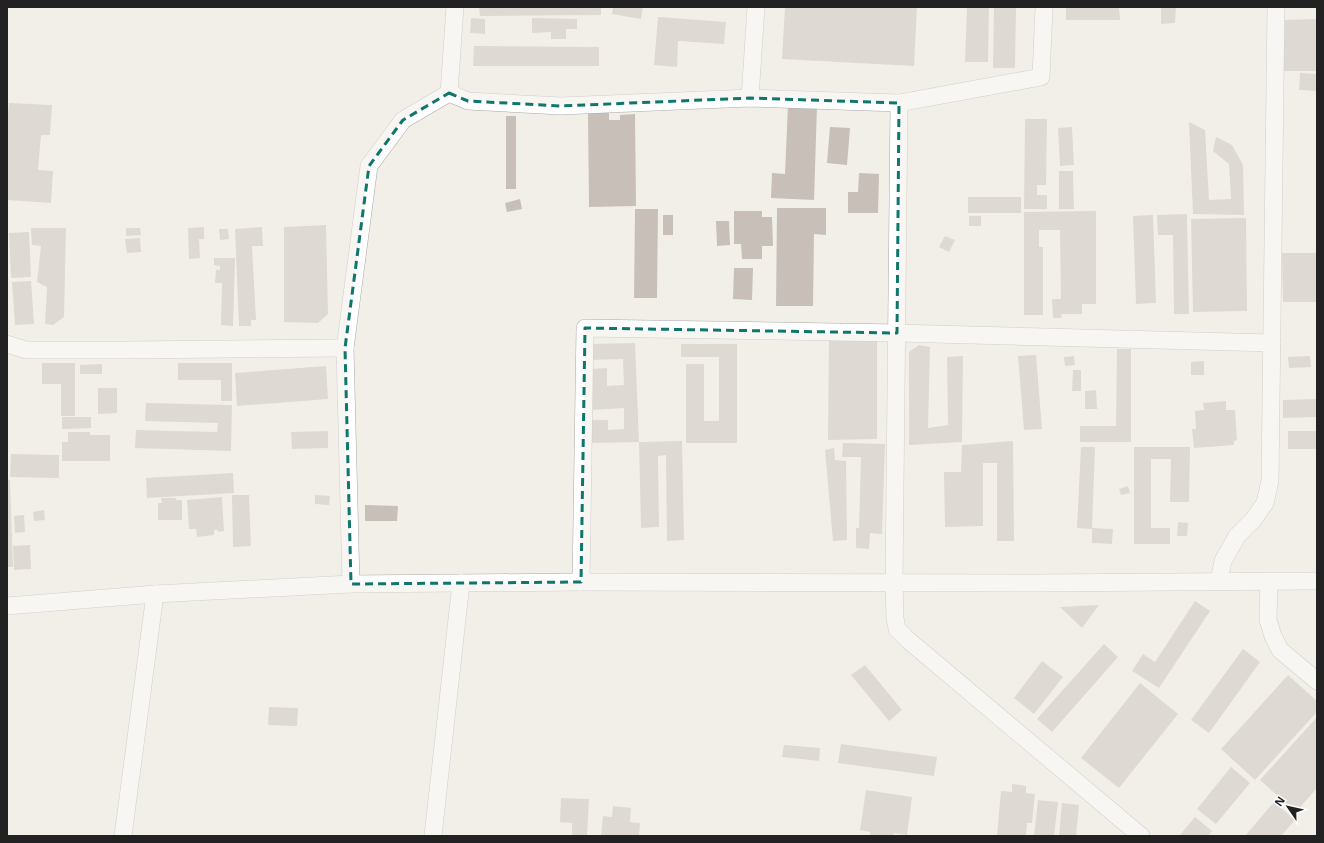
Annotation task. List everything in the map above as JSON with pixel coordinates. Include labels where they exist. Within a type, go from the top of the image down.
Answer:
[{"type":"street","points":[[449,93],[455,7]]},
{"type":"street","points":[[750,98],[756,7]]},
{"type":"street","points":[[449,93],[468,101],[561,106],[750,98],[899,103],[1041,77],[1044,7]]},
{"type":"street","points":[[1219,581],[1223,561],[1237,536],[1253,520],[1266,503],[1270,481],[1276,7]]},
{"type":"street","points":[[351,584],[345,348],[370,166],[403,120],[449,93]]},
{"type":"street","points":[[899,103],[894,582],[895,618],[897,629],[908,640],[1141,836]]},
{"type":"street","points":[[581,582],[585,328],[1272,343]]},
{"type":"street","points":[[7,344],[26,350],[345,348]]},
{"type":"street","points":[[1269,581],[1268,620],[1272,636],[1280,650],[1317,681]]},
{"type":"street","points":[[7,606],[155,594],[351,584],[581,582],[1038,583],[1317,581]]},
{"type":"street","points":[[433,836],[461,583]]},
{"type":"street","points":[[122,836],[155,594]]},
{"type":"highlighted area","points":[[449,93],[468,101],[561,106],[750,98],[899,103],[897,333],[585,328],[581,582],[351,584],[345,348],[369,166],[403,120]]},
{"type":"building","points":[[479,7],[601,7],[601,15],[480,16]]},
{"type":"building","points":[[613,7],[643,7],[641,19],[612,14]]},
{"type":"building","points":[[785,7],[917,7],[914,66],[782,59]]},
{"type":"building","points":[[967,7],[989,7],[988,62],[965,62]]},
{"type":"building","points":[[994,7],[1016,7],[1015,68],[993,68]]},
{"type":"building","points":[[1066,7],[1119,7],[1120,20],[1066,20]]},
{"type":"building","points":[[1161,7],[1176,7],[1175,23],[1161,24]]},
{"type":"building","points":[[658,17],[726,22],[724,44],[678,41],[677,67],[654,65]]},
{"type":"building","points":[[471,18],[485,19],[485,34],[470,33]]},
{"type":"building","points":[[532,18],[577,19],[577,29],[566,29],[566,39],[551,39],[551,32],[532,33]]},
{"type":"building","points":[[1317,19],[1317,71],[1283,71],[1283,20]]},
{"type":"building","points":[[474,46],[599,47],[599,66],[473,66]]},
{"type":"building","points":[[1300,73],[1317,74],[1317,91],[1299,90]]},
{"type":"building","points":[[9,103],[52,105],[50,135],[41,135],[38,170],[53,171],[51,203],[7,200],[7,124]]},
{"type":"building","points":[[788,105],[817,106],[814,200],[771,198],[772,173],[785,174]]},
{"type":"building","points":[[588,113],[609,113],[609,120],[620,120],[620,115],[635,114],[636,206],[589,207]]},
{"type":"building","points":[[506,116],[516,116],[516,189],[506,189]]},
{"type":"building","points":[[1025,119],[1047,119],[1046,185],[1037,185],[1037,195],[1047,195],[1047,209],[1024,209]]},
{"type":"building","points":[[1189,122],[1205,130],[1209,200],[1231,199],[1229,164],[1213,151],[1216,137],[1232,145],[1243,165],[1244,215],[1193,214]]},
{"type":"building","points":[[830,127],[850,128],[847,165],[827,163]]},
{"type":"building","points":[[1072,127],[1074,165],[1060,166],[1058,128]]},
{"type":"building","points":[[1059,171],[1073,171],[1074,209],[1059,209]]},
{"type":"building","points":[[859,173],[879,174],[878,213],[848,213],[848,192],[858,192]]},
{"type":"building","points":[[968,197],[1021,197],[1021,213],[968,213]]},
{"type":"building","points":[[520,199],[522,209],[507,212],[505,203]]},
{"type":"building","points":[[777,208],[826,208],[826,235],[814,234],[813,306],[776,306]]},
{"type":"building","points":[[635,209],[658,209],[657,298],[634,298]]},
{"type":"building","points":[[734,211],[762,211],[762,217],[772,217],[773,246],[762,246],[762,259],[742,259],[741,244],[734,244]]},
{"type":"building","points":[[1096,211],[1096,304],[1082,304],[1082,314],[1062,314],[1061,318],[1053,318],[1052,299],[1061,299],[1060,230],[1039,230],[1039,247],[1043,247],[1043,315],[1024,315],[1024,212]]},
{"type":"building","points":[[1187,214],[1189,314],[1174,314],[1173,235],[1158,235],[1157,215]]},
{"type":"building","points":[[663,215],[673,215],[673,235],[663,235]]},
{"type":"building","points":[[1153,215],[1156,303],[1136,304],[1133,216]]},
{"type":"building","points":[[969,216],[981,216],[981,226],[969,226]]},
{"type":"building","points":[[1246,218],[1247,311],[1193,312],[1191,219]]},
{"type":"building","points":[[716,221],[729,221],[730,245],[717,246]]},
{"type":"building","points":[[326,225],[328,314],[318,323],[284,322],[284,227]]},
{"type":"building","points":[[204,227],[204,239],[199,239],[200,258],[189,259],[188,228]]},
{"type":"building","points":[[262,227],[263,246],[252,246],[256,320],[251,320],[251,326],[239,326],[235,229]]},
{"type":"building","points":[[31,228],[66,228],[64,317],[53,325],[45,324],[47,287],[37,282],[41,246],[32,245]]},
{"type":"building","points":[[126,228],[140,228],[141,235],[126,236]]},
{"type":"building","points":[[219,229],[228,229],[229,239],[220,240]]},
{"type":"building","points":[[29,232],[31,277],[11,278],[9,233]]},
{"type":"building","points":[[945,236],[955,240],[949,252],[939,247]]},
{"type":"building","points":[[140,238],[141,252],[127,253],[125,239]]},
{"type":"building","points":[[1282,253],[1317,253],[1317,302],[1283,302]]},
{"type":"building","points":[[214,258],[235,258],[233,326],[221,325],[222,283],[215,283],[216,270],[220,270],[220,266],[214,265]]},
{"type":"building","points":[[734,268],[753,268],[752,300],[733,299]]},
{"type":"building","points":[[31,281],[34,324],[15,325],[12,282]]},
{"type":"building","points":[[829,337],[877,337],[877,439],[828,440]]},
{"type":"building","points":[[635,343],[639,442],[592,443],[591,420],[608,420],[608,430],[624,429],[624,408],[593,410],[591,369],[607,368],[607,386],[624,385],[623,359],[592,360],[592,344]]},
{"type":"building","points":[[681,344],[737,344],[737,443],[686,443],[686,364],[704,364],[704,421],[719,421],[719,357],[681,357]]},
{"type":"building","points":[[919,345],[930,347],[928,428],[948,425],[947,357],[963,356],[962,442],[909,445],[909,352]]},
{"type":"building","points":[[1117,349],[1131,349],[1131,442],[1080,442],[1080,426],[1116,426]]},
{"type":"building","points":[[1036,355],[1042,429],[1024,430],[1018,356]]},
{"type":"building","points":[[1074,356],[1075,365],[1065,366],[1064,357]]},
{"type":"building","points":[[1310,356],[1311,367],[1289,368],[1288,357]]},
{"type":"building","points":[[1204,361],[1204,375],[1191,375],[1191,362]]},
{"type":"building","points":[[42,363],[75,363],[75,416],[61,416],[61,384],[42,384]]},
{"type":"building","points":[[178,363],[232,363],[232,401],[221,401],[221,380],[178,380]]},
{"type":"building","points":[[102,364],[102,374],[80,374],[80,365]]},
{"type":"building","points":[[326,366],[328,399],[237,406],[235,373]]},
{"type":"building","points":[[1073,370],[1081,370],[1081,391],[1072,391]]},
{"type":"building","points":[[98,388],[117,388],[117,413],[98,414]]},
{"type":"building","points":[[1096,390],[1097,409],[1085,409],[1085,391]]},
{"type":"building","points":[[1317,399],[1317,417],[1283,418],[1283,400]]},
{"type":"building","points":[[1226,401],[1226,410],[1235,410],[1237,440],[1234,441],[1234,445],[1194,448],[1192,429],[1196,429],[1195,411],[1204,410],[1203,403]]},
{"type":"building","points":[[146,403],[232,405],[231,451],[135,448],[136,430],[217,432],[218,423],[145,421]]},
{"type":"building","points":[[62,417],[91,417],[91,428],[62,429]]},
{"type":"building","points":[[328,431],[328,448],[292,449],[291,432]]},
{"type":"building","points":[[1288,431],[1317,431],[1317,449],[1288,449]]},
{"type":"building","points":[[68,432],[90,432],[90,435],[110,435],[110,461],[62,461],[62,442],[68,442]]},
{"type":"building","points":[[682,441],[684,540],[667,541],[666,455],[658,456],[659,527],[641,528],[639,442]]},
{"type":"building","points":[[1013,441],[1014,541],[997,541],[997,463],[983,463],[983,526],[945,527],[944,472],[961,472],[962,445]]},
{"type":"building","points":[[843,443],[885,444],[882,534],[870,533],[869,549],[856,548],[856,528],[859,528],[861,457],[842,457]]},
{"type":"building","points":[[1081,447],[1095,447],[1092,529],[1077,528]]},
{"type":"building","points":[[1134,447],[1190,447],[1189,502],[1170,502],[1171,459],[1151,459],[1151,528],[1170,528],[1170,544],[1134,544]]},
{"type":"building","points":[[834,448],[835,460],[846,461],[847,540],[833,541],[825,450]]},
{"type":"building","points":[[11,454],[59,455],[59,478],[10,477]]},
{"type":"building","points":[[233,473],[234,493],[147,498],[146,478]]},
{"type":"building","points":[[7,480],[10,480],[13,567],[7,567]]},
{"type":"building","points":[[1128,486],[1130,493],[1121,495],[1119,489]]},
{"type":"building","points":[[232,495],[249,495],[251,546],[233,547]]},
{"type":"building","points":[[315,495],[330,496],[329,505],[315,504]]},
{"type":"building","points":[[222,497],[224,531],[218,532],[218,530],[214,530],[214,535],[197,537],[196,529],[189,529],[187,500]]},
{"type":"building","points":[[161,498],[176,498],[176,500],[182,500],[182,520],[158,520],[158,503],[162,503]]},
{"type":"building","points":[[365,505],[398,506],[397,521],[365,521]]},
{"type":"building","points":[[44,510],[45,520],[34,521],[33,512]]},
{"type":"building","points":[[24,515],[25,532],[15,533],[14,516]]},
{"type":"building","points":[[1178,522],[1188,523],[1187,536],[1177,536]]},
{"type":"building","points":[[1092,528],[1113,529],[1112,544],[1092,543]]},
{"type":"building","points":[[30,545],[31,569],[14,570],[13,546]]},
{"type":"building","points":[[1195,601],[1210,611],[1159,688],[1132,671],[1143,654],[1155,662]]},
{"type":"building","points":[[1099,605],[1082,628],[1060,607]]},
{"type":"building","points":[[1104,644],[1118,657],[1052,732],[1037,719]]},
{"type":"building","points":[[1243,649],[1260,662],[1209,733],[1191,720]]},
{"type":"building","points":[[1042,661],[1063,677],[1034,714],[1014,698]]},
{"type":"building","points":[[865,665],[902,710],[889,721],[851,675]]},
{"type":"building","points":[[1288,675],[1317,701],[1317,712],[1255,780],[1221,749]]},
{"type":"building","points":[[1140,683],[1178,714],[1119,788],[1081,758]]},
{"type":"building","points":[[269,707],[298,708],[297,726],[268,725]]},
{"type":"building","points":[[1317,717],[1317,788],[1296,812],[1260,780]]},
{"type":"building","points":[[841,744],[937,757],[934,776],[838,763]]},
{"type":"building","points":[[784,745],[820,748],[819,761],[782,757]]},
{"type":"building","points":[[1231,767],[1250,783],[1216,824],[1197,809]]},
{"type":"building","points":[[1012,784],[1026,786],[1026,793],[1035,794],[1032,823],[1027,823],[1026,836],[997,836],[1001,791],[1012,792]]},
{"type":"building","points":[[866,790],[912,797],[907,835],[894,833],[893,836],[870,836],[870,832],[860,830]]},
{"type":"building","points":[[561,798],[589,799],[587,836],[572,836],[572,823],[560,822]]},
{"type":"building","points":[[1038,800],[1058,802],[1054,836],[1034,836]]},
{"type":"building","points":[[1274,802],[1295,820],[1281,836],[1245,836]]},
{"type":"building","points":[[1062,803],[1079,805],[1076,836],[1059,836]]},
{"type":"building","points":[[613,806],[631,808],[630,822],[640,823],[639,836],[601,836],[603,816],[612,817]]},
{"type":"building","points":[[1195,817],[1212,831],[1208,836],[1179,836]]}]
